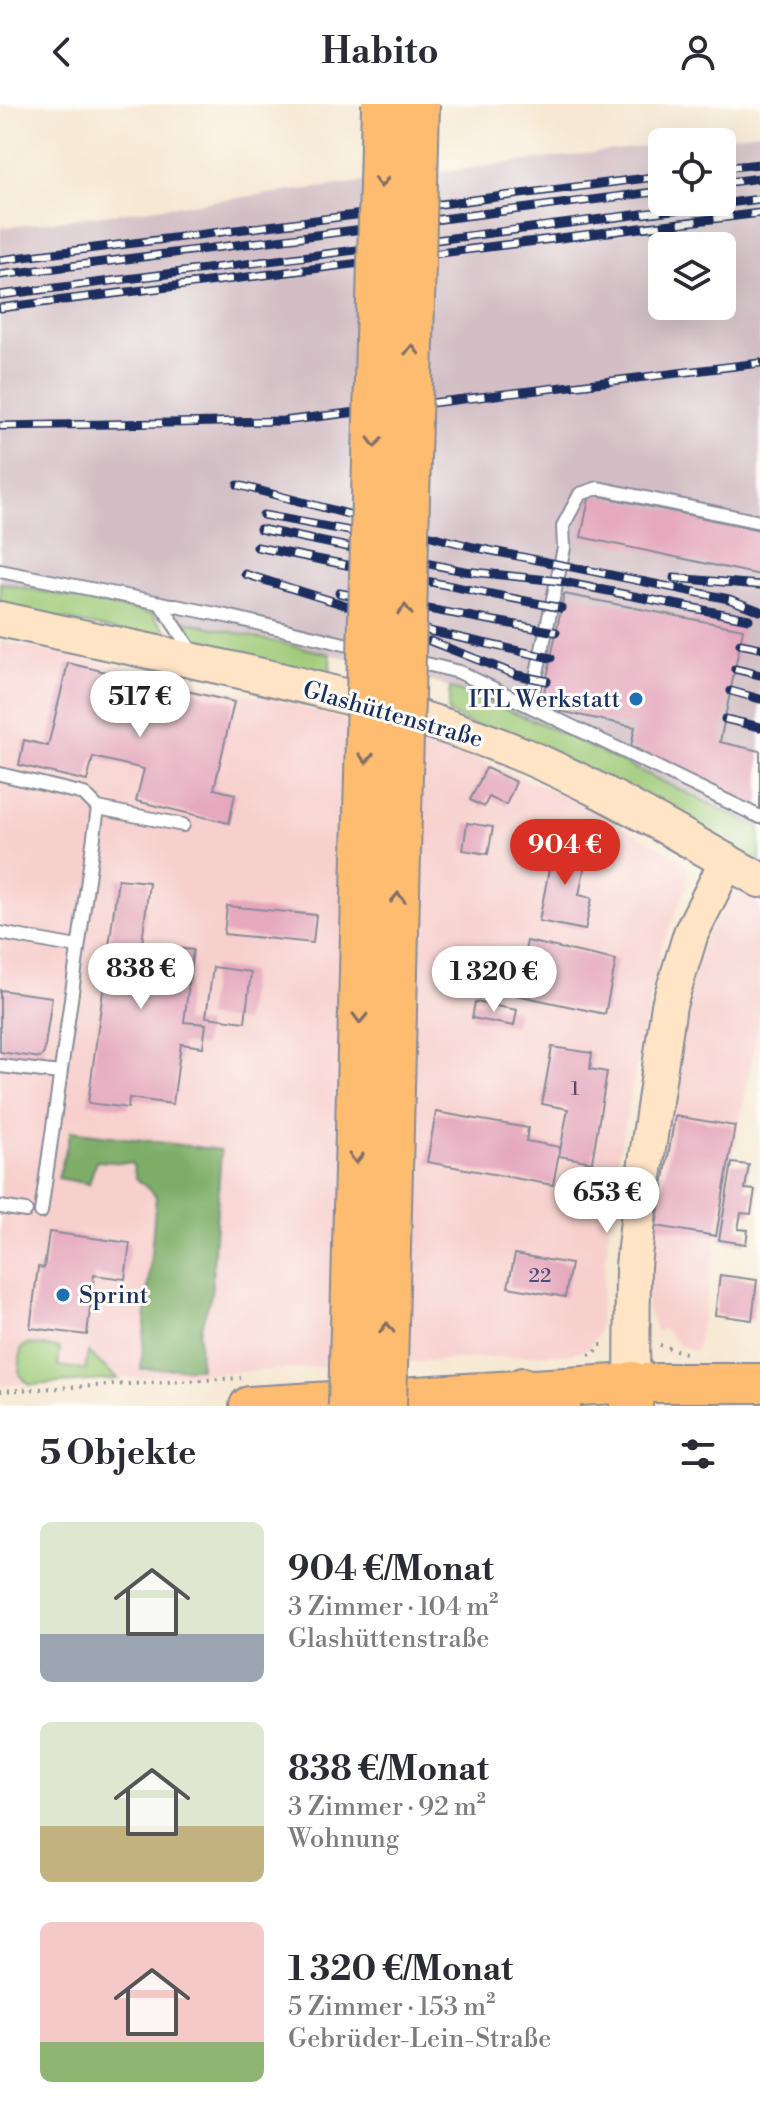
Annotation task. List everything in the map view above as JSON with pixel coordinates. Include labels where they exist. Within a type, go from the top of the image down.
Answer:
[{"type":"highway","points":[[350,1406],[383,104]]},
{"type":"highway","points":[[385,1406],[418,104]]},
{"type":"main road","points":[[249,1406],[631,1394],[760,1383]]},
{"type":"street","name":"Glashüttenstraße","points":[[0,619],[401,712],[501,746],[640,811],[760,880]]},
{"type":"street","points":[[631,1394],[633,1266],[669,1005],[691,933],[727,861]]},
{"type":"lane","points":[[530,705],[564,548],[563,526],[580,494],[598,488],[760,522]]},
{"type":"lane","points":[[0,571],[160,603],[459,672],[760,817]]},
{"type":"lane","points":[[160,603],[200,665]]},
{"type":"lane","points":[[0,774],[84,794],[98,808],[183,825]]},
{"type":"lane","points":[[41,1212],[98,808]]},
{"type":"lane","points":[[0,933],[77,947]]},
{"type":"lane","points":[[0,1066],[60,1073]]},
{"type":"lane","points":[[0,1207],[26,1211]]},
{"type":"path","points":[[663,1345],[688,1354]]},
{"type":"shaded area","points":[[760,132],[760,828],[537,722],[440,684],[287,642],[0,583],[0,228],[648,146],[648,216],[736,216],[736,135]]},
{"type":"shaded area","points":[[0,641],[277,700],[463,753],[585,805],[681,859],[688,868],[687,886],[661,948],[649,1003],[614,1177],[598,1334],[588,1349],[573,1353],[0,1385]]},
{"type":"shaded area","points":[[735,892],[760,900],[760,1015],[696,1352],[680,1346],[664,1329],[657,1332],[647,1310],[644,1284],[693,958],[728,896]]},
{"type":"green space","points":[[0,583],[152,614],[178,643],[0,606]]},
{"type":"green space","points":[[179,620],[330,654],[331,682],[202,652]]},
{"type":"green space","points":[[450,688],[537,722],[760,828],[760,863],[448,713]]},
{"type":"green space","points":[[71,1131],[221,1150],[211,1295],[199,1333],[200,1368],[141,1369],[156,1196],[136,1178],[132,1163],[96,1161],[89,1184],[58,1178]]},
{"type":"green space","points":[[27,1344],[60,1348],[58,1366],[85,1370],[88,1352],[118,1379],[30,1385],[19,1374],[21,1349]]},
{"type":"building","points":[[590,494],[760,530],[760,575],[581,537]]},
{"type":"building","name":"ITL Werkstatt","points":[[564,594],[743,629],[720,742],[760,751],[760,814],[631,746],[635,727],[541,707]]},
{"type":"building","points":[[68,663],[234,702],[214,789],[235,794],[229,823],[136,801],[144,769],[93,757],[87,781],[19,765],[24,740],[48,746]]},
{"type":"building","points":[[486,768],[516,782],[506,805],[489,797],[484,807],[470,800]]},
{"type":"building","points":[[467,823],[493,827],[488,854],[463,850]]},
{"type":"building","points":[[547,841],[588,850],[579,895],[592,898],[585,930],[539,921],[550,864],[542,862]]},
{"type":"building","points":[[118,879],[149,882],[142,944],[193,950],[184,1022],[206,1024],[203,1047],[181,1044],[173,1104],[129,1098],[128,1108],[88,1103]]},
{"type":"building","points":[[227,906],[316,915],[313,943],[224,934]]},
{"type":"building","points":[[527,941],[616,960],[605,1014],[516,995]]},
{"type":"building","points":[[213,967],[251,972],[245,1022],[206,1017]]},
{"type":"building","points":[[0,990],[52,997],[44,1053],[40,1058],[0,1052]]},
{"type":"building","points":[[475,1002],[517,1010],[514,1026],[472,1018]]},
{"type":"building","points":[[552,1047],[592,1053],[590,1069],[607,1072],[592,1162],[559,1156],[568,1109],[542,1104]]},
{"type":"building","points":[[436,1112],[528,1128],[526,1141],[560,1147],[553,1185],[427,1162]]},
{"type":"building","points":[[675,1116],[735,1126],[716,1236],[656,1226]]},
{"type":"building","points":[[732,1163],[749,1165],[745,1189],[755,1190],[751,1214],[741,1213],[738,1229],[748,1230],[746,1244],[719,1240]]},
{"type":"building","points":[[49,1232],[130,1243],[125,1279],[94,1275],[87,1335],[30,1328],[38,1267],[44,1268]]},
{"type":"building","points":[[515,1254],[571,1264],[565,1297],[508,1287]]},
{"type":"building","points":[[720,1275],[757,1280],[752,1320],[715,1315]]},
{"type":"railway","points":[[736,167],[760,164]]},
{"type":"railway","points":[[0,260],[648,178]]},
{"type":"railway","points":[[736,181],[760,178]]},
{"type":"railway","points":[[0,275],[648,193]]},
{"type":"railway","points":[[0,295],[760,199]]},
{"type":"railway","points":[[0,308],[760,213]]},
{"type":"railway","points":[[0,426],[283,421],[760,363]]},
{"type":"railway","points":[[238,485],[473,547],[729,599],[760,611]]},
{"type":"railway","points":[[263,515],[404,541]]},
{"type":"railway","points":[[260,529],[464,571],[558,581],[749,619]]},
{"type":"railway","points":[[257,547],[561,608]]},
{"type":"railway","points":[[245,574],[429,631],[551,658]]},
{"type":"railway","points":[[674,578],[760,585]]},
{"type":"railway","points":[[339,593],[556,632]]},
{"type":"railway","points":[[430,641],[517,675],[547,681]]},
{"type":"railway","points":[[740,644],[760,648]]},
{"type":"railway","points":[[735,669],[760,675]]},
{"type":"railway","points":[[731,691],[760,699]]},
{"type":"railway","points":[[725,719],[760,727]]},
{"type":"place","name":"ITL Werkstatt","points":[[636,699]]},
{"type":"place","name":"Sprint","points":[[63,1295]]}]
